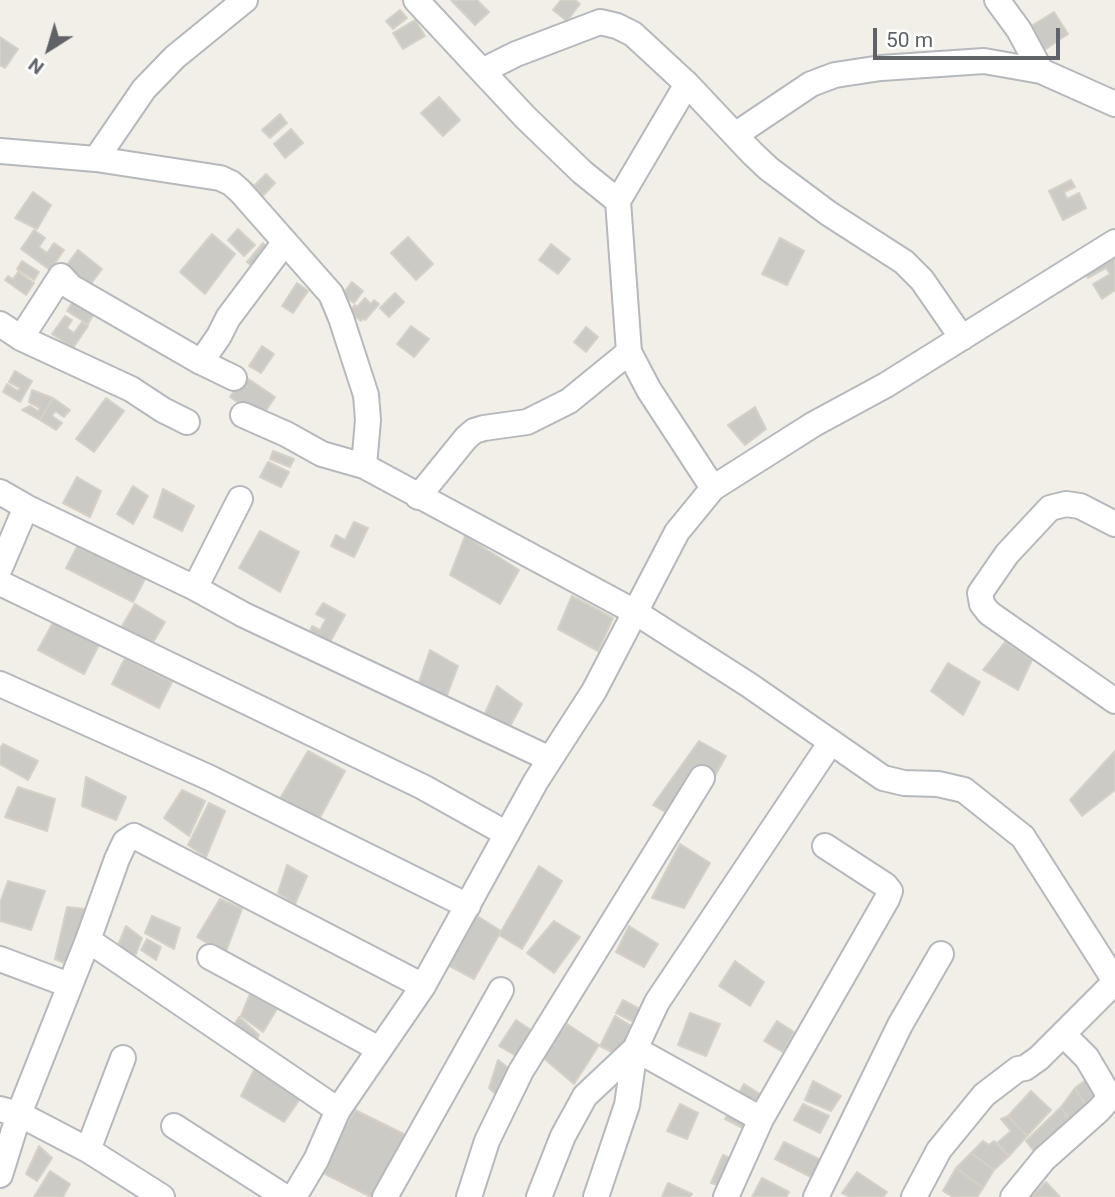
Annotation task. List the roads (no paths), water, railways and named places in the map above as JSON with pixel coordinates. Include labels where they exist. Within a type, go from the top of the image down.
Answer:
[{"type":"street","points":[[96,159],[144,89],[174,57],[245,0]]},
{"type":"street","points":[[416,0],[526,118],[618,201]]},
{"type":"street","points":[[997,0],[1041,71]]},
{"type":"street","points":[[482,71],[516,54],[600,22],[633,34],[687,84],[752,153],[862,237],[904,262],[922,280],[962,338]]},
{"type":"street","points":[[735,135],[811,84],[835,75],[881,68],[984,61],[1041,71],[1115,104]]},
{"type":"street","points":[[687,84],[618,201],[629,352],[649,390],[713,488]]},
{"type":"street","points":[[0,151],[96,159],[220,178],[231,183],[331,294],[366,395],[368,420],[364,466]]},
{"type":"street","points":[[201,362],[228,318],[285,242]]},
{"type":"street","points":[[294,1197],[316,1160],[338,1110],[423,986],[550,759],[594,691],[677,532],[713,488],[814,424],[886,385],[1115,242]]},
{"type":"street","points":[[21,338],[61,276],[71,287],[201,362],[234,378]]},
{"type":"street","points":[[0,324],[21,338],[131,389],[187,422]]},
{"type":"street","points":[[418,498],[474,431],[527,422],[569,401],[629,352]]},
{"type":"street","points":[[243,415],[286,434],[321,454],[364,466],[418,498],[513,545],[635,612],[749,685],[883,778],[904,783],[938,784],[964,790],[1023,837],[1115,981],[1039,1058],[1026,1068],[1017,1069],[984,1096],[939,1150],[914,1197]]},
{"type":"street","points":[[0,492],[244,615],[550,759]]},
{"type":"street","points":[[195,588],[240,499]]},
{"type":"street","points":[[1115,524],[1080,506],[1066,504],[1050,508],[1007,554],[980,593],[982,604],[989,613],[1115,701]]},
{"type":"street","points":[[0,568],[26,507]]},
{"type":"street","points":[[0,583],[423,787],[507,834]]},
{"type":"street","points":[[0,684],[210,778],[468,906]]},
{"type":"street","points":[[596,1197],[627,1105],[635,1049],[657,1002],[831,742]]},
{"type":"street","points":[[469,1197],[487,1141],[521,1071],[702,779]]},
{"type":"street","points":[[0,1175],[10,1112],[69,985],[117,859],[125,842],[134,836],[423,986]]},
{"type":"street","points":[[726,1197],[761,1119],[890,891],[825,846]]},
{"type":"street","points":[[88,940],[338,1110]]},
{"type":"street","points":[[816,1197],[900,1025],[941,954]]},
{"type":"street","points":[[211,957],[379,1049]]},
{"type":"street","points":[[0,959],[69,985]]},
{"type":"street","points":[[385,1197],[501,989]]},
{"type":"street","points":[[1013,1197],[1044,1159],[1107,1101],[1107,1092],[1087,1058],[1064,1035]]},
{"type":"street","points":[[635,1049],[761,1119]]},
{"type":"street","points":[[539,1197],[563,1136],[585,1096],[635,1049]]},
{"type":"street","points":[[88,1150],[123,1058]]},
{"type":"street","points":[[10,1112],[88,1150],[162,1197]]},
{"type":"street","points":[[174,1126],[285,1197]]}]
